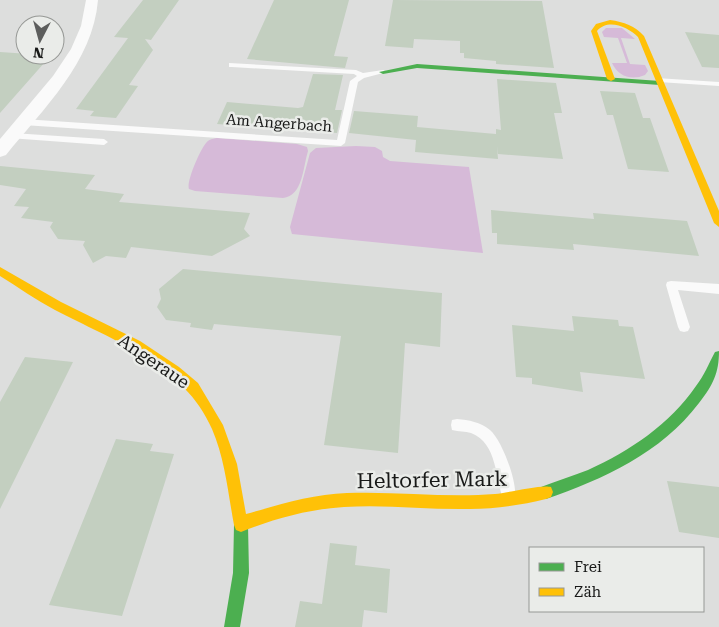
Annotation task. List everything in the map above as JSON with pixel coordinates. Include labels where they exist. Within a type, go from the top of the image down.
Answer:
[{"type":"street","points":[[0,151],[80,45],[86,33],[92,0]]},
{"type":"street","points":[[611,79],[594,31],[595,28],[603,24],[621,24],[634,28],[639,32],[719,223]]},
{"type":"street","points":[[383,72],[417,66],[659,81]]},
{"type":"street","name":"Angeraue","points":[[0,270],[57,305],[136,345],[194,387],[217,425],[230,464],[241,523],[241,573],[232,627]]},
{"type":"street","name":"Heltorfer Mark","points":[[241,523],[296,507],[345,500],[466,503],[510,500],[562,487],[602,474],[647,446],[678,420],[704,388],[719,356]]},
{"type":"lane","points":[[232,65],[356,72],[362,76],[383,72]]},
{"type":"lane","name":"Am Angerbach","points":[[23,122],[341,143],[354,81],[362,76]]},
{"type":"lane","points":[[659,81],[719,84]]},
{"type":"lane","points":[[12,136],[104,142]]},
{"type":"lane","points":[[684,327],[672,285],[719,290]]},
{"type":"lane","points":[[457,426],[477,428],[491,440],[498,454],[510,500]]},
{"type":"shaded area","points":[[606,28],[622,28],[635,39],[621,38],[630,64],[645,65],[648,71],[645,75],[630,77],[618,71],[612,63],[627,63],[618,38],[604,37],[602,32]]},
{"type":"shaded area","points":[[217,138],[297,144],[307,147],[308,151],[301,180],[295,192],[283,198],[189,189],[191,173],[200,152],[208,141]]},
{"type":"shaded area","points":[[375,147],[382,151],[383,157],[390,161],[469,167],[483,253],[292,234],[290,227],[310,153],[316,148]]},
{"type":"building","points":[[143,0],[179,0],[151,40],[145,39],[153,50],[129,85],[138,86],[116,118],[90,116],[94,111],[76,109],[128,38],[114,37]]},
{"type":"building","points":[[274,0],[349,0],[334,56],[348,57],[345,68],[247,59]]},
{"type":"building","points":[[393,0],[542,1],[554,68],[496,64],[496,61],[464,58],[464,53],[460,53],[460,41],[414,39],[413,48],[385,46]]},
{"type":"building","points":[[685,32],[719,35],[719,68],[702,67]]},
{"type":"building","points":[[0,52],[15,53],[15,65],[42,65],[0,113]]},
{"type":"building","points":[[313,74],[343,75],[335,110],[342,110],[337,133],[217,124],[227,102],[303,107]]},
{"type":"building","points":[[497,79],[556,83],[562,113],[554,113],[563,159],[498,154],[497,146],[498,159],[415,152],[416,140],[349,133],[354,111],[418,116],[417,127],[496,134],[496,129],[501,130]]},
{"type":"building","points":[[600,91],[635,93],[643,118],[650,118],[669,172],[628,169],[613,115],[607,115]]},
{"type":"building","points":[[0,166],[95,175],[85,189],[124,194],[119,202],[250,213],[244,229],[250,236],[212,256],[131,247],[126,258],[106,256],[93,263],[83,245],[85,241],[58,239],[50,227],[53,222],[21,218],[29,207],[14,206],[26,189],[0,185]]},
{"type":"building","points":[[491,210],[594,219],[593,213],[687,221],[699,256],[573,244],[574,250],[497,244],[497,233],[492,233]]},
{"type":"building","points":[[183,269],[442,293],[440,347],[405,343],[398,453],[324,445],[341,336],[214,324],[212,330],[190,327],[191,323],[166,320],[157,307],[161,299],[159,289]]},
{"type":"building","points":[[572,316],[618,320],[619,326],[633,327],[645,379],[580,372],[583,392],[532,384],[532,378],[516,377],[512,325],[574,331]]},
{"type":"building","points":[[25,357],[73,362],[0,509],[0,402]]},
{"type":"building","points":[[116,439],[153,444],[150,451],[174,454],[122,616],[49,605]]},
{"type":"building","points":[[667,481],[719,487],[719,538],[679,532]]},
{"type":"building","points":[[330,543],[357,546],[355,565],[390,569],[387,613],[364,610],[362,627],[295,627],[300,601],[322,604]]},
{"type":"traffic: fast","points":[[383,72],[417,66],[660,83]]},
{"type":"traffic: fast","points":[[546,492],[612,466],[652,441],[670,426],[701,390],[719,356]]},
{"type":"traffic: fast","points":[[232,627],[241,573],[241,525]]},
{"type":"traffic: slow","points":[[611,79],[594,31],[598,26],[610,22],[625,25],[641,36],[719,223]]},
{"type":"traffic: slow","points":[[0,271],[57,305],[136,345],[175,371],[194,387],[217,425],[230,464],[241,525]]},
{"type":"traffic: slow","points":[[241,523],[293,508],[332,501],[370,499],[446,502],[496,501],[546,492]]}]
